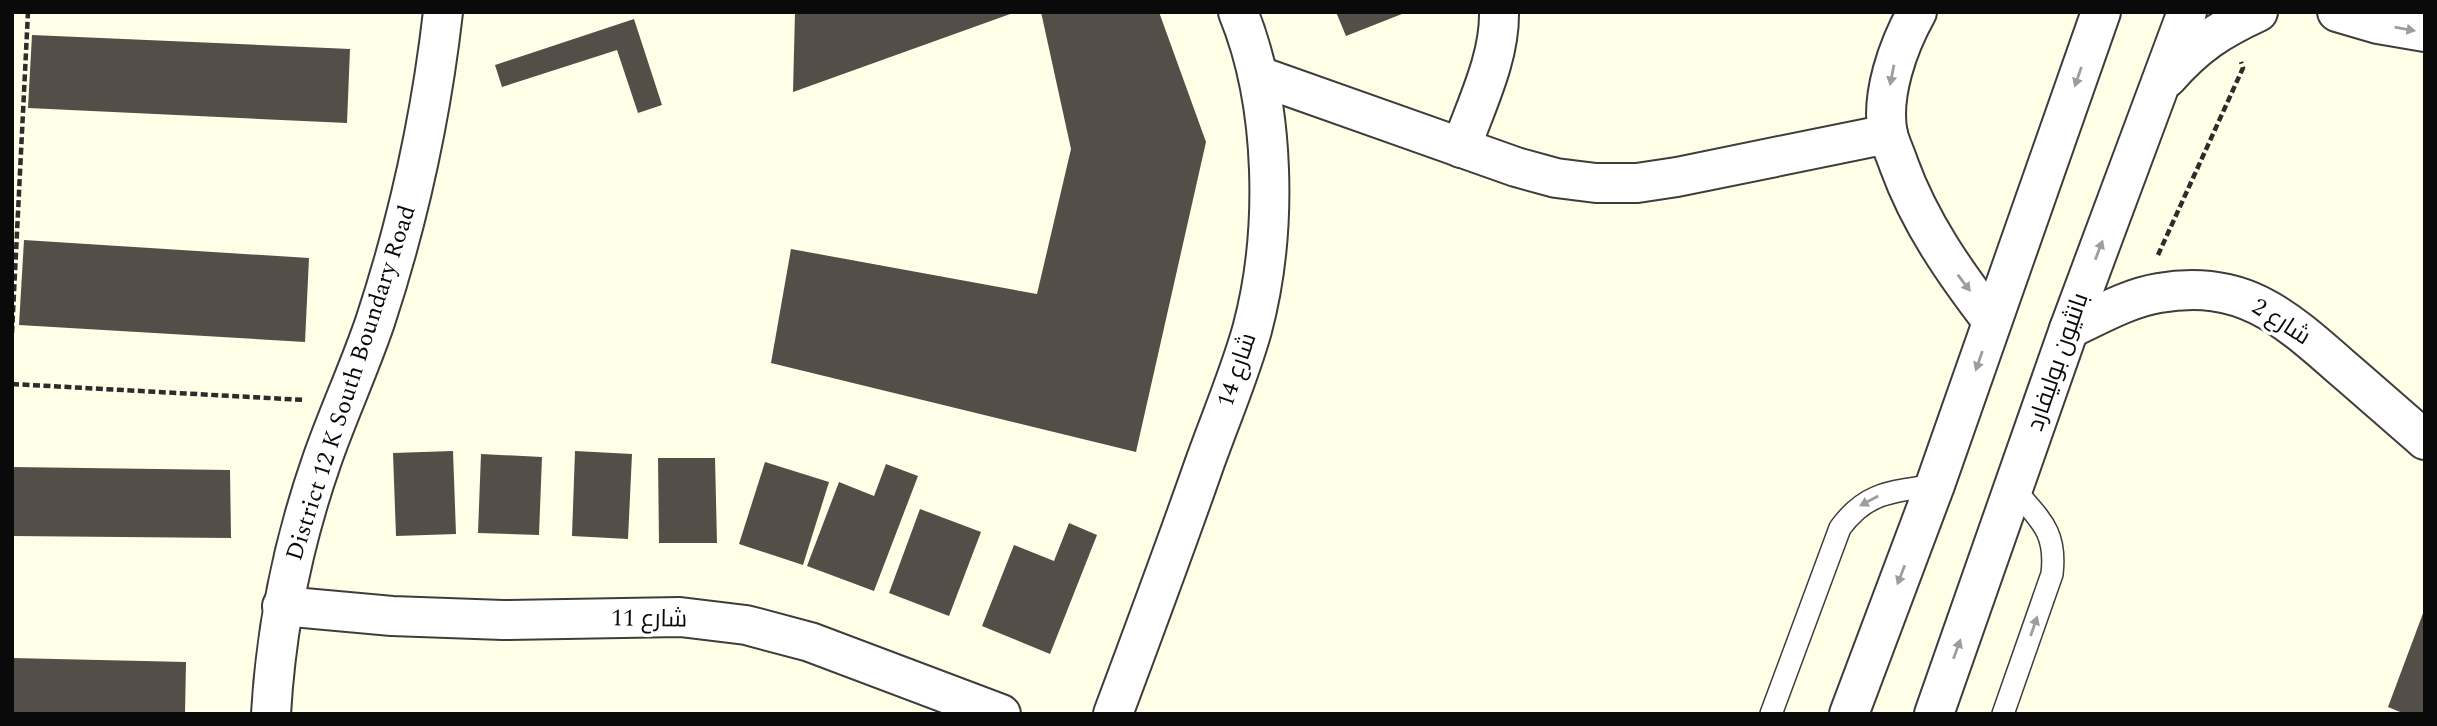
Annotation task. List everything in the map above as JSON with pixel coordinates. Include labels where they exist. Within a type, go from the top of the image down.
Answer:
[{"type":"street","name":"District 12 K South Boundary Road","points":[[271,714],[282,606],[300,531],[322,459],[374,323],[413,190],[443,12]]},
{"type":"street","name":"شارع 14","points":[[1113,714],[1252,329],[1268,233],[1269,160],[1259,76],[1238,12]]},
{"type":"street","points":[[1461,148],[1494,53],[1499,12]]},
{"type":"street","points":[[1917,12],[1895,60],[1888,97],[1888,134],[1906,185],[1930,233],[1959,278],[1992,321]]},
{"type":"street","points":[[1849,714],[1935,485],[2101,12]]},
{"type":"street","name":"بانثيون بوليفارد","points":[[1934,714],[2069,329],[2187,12]]},
{"type":"street","points":[[2161,85],[2189,53],[2224,28],[2258,12]]},
{"type":"street","points":[[2337,12],[2378,24],[2425,32]]},
{"type":"street","points":[[1259,76],[1461,148],[1556,178],[1596,183],[1637,183],[1677,177],[1888,134]]},
{"type":"street","name":"شارع 2","points":[[2069,329],[2156,293],[2195,289],[2233,294],[2270,309],[2302,332],[2425,440]]},
{"type":"street","name":"شارع 11","points":[[282,606],[392,616],[503,620],[680,617],[746,625],[810,642],[1001,714]]},
{"type":"lane","points":[[1771,714],[1840,528],[1852,512],[1868,500],[1935,485]]},
{"type":"lane","points":[[2003,714],[2052,574],[2054,553],[2049,533],[2014,489]]},
{"type":"path","points":[[12,333],[28,12]]},
{"type":"path","points":[[2156,293],[2152,268],[2243,68],[2224,28]]},
{"type":"path","points":[[12,384],[345,402]]},
{"type":"building","points":[[795,12],[1013,12],[1013,13],[793,92]]},
{"type":"building","points":[[1041,12],[1159,12],[1206,142],[1136,452],[771,363],[791,249],[1037,294],[1071,149]]},
{"type":"building","points":[[1336,12],[1407,12],[1346,36]]},
{"type":"building","points":[[634,19],[662,105],[638,113],[617,50],[502,87],[495,65]]},
{"type":"building","points":[[32,35],[350,49],[347,123],[28,108]]},
{"type":"building","points":[[24,240],[309,258],[305,342],[19,325]]},
{"type":"building","points":[[453,451],[456,534],[396,536],[393,453]]},
{"type":"building","points":[[575,451],[632,454],[628,539],[572,536]]},
{"type":"building","points":[[481,454],[542,457],[539,535],[478,533]]},
{"type":"building","points":[[658,458],[715,458],[717,543],[659,543]]},
{"type":"building","points":[[765,462],[829,482],[803,565],[739,544]]},
{"type":"building","points":[[886,464],[918,476],[874,591],[807,566],[839,482],[874,496]]},
{"type":"building","points":[[12,467],[230,470],[231,538],[12,536]]},
{"type":"building","points":[[920,509],[981,532],[949,616],[889,593]]},
{"type":"building","points":[[1069,523],[1097,535],[1050,654],[982,626],[1014,545],[1054,561]]},
{"type":"building","points":[[2425,608],[2425,714],[2405,714],[2388,707]]},
{"type":"building","points":[[12,658],[186,662],[185,714],[12,714]]}]
